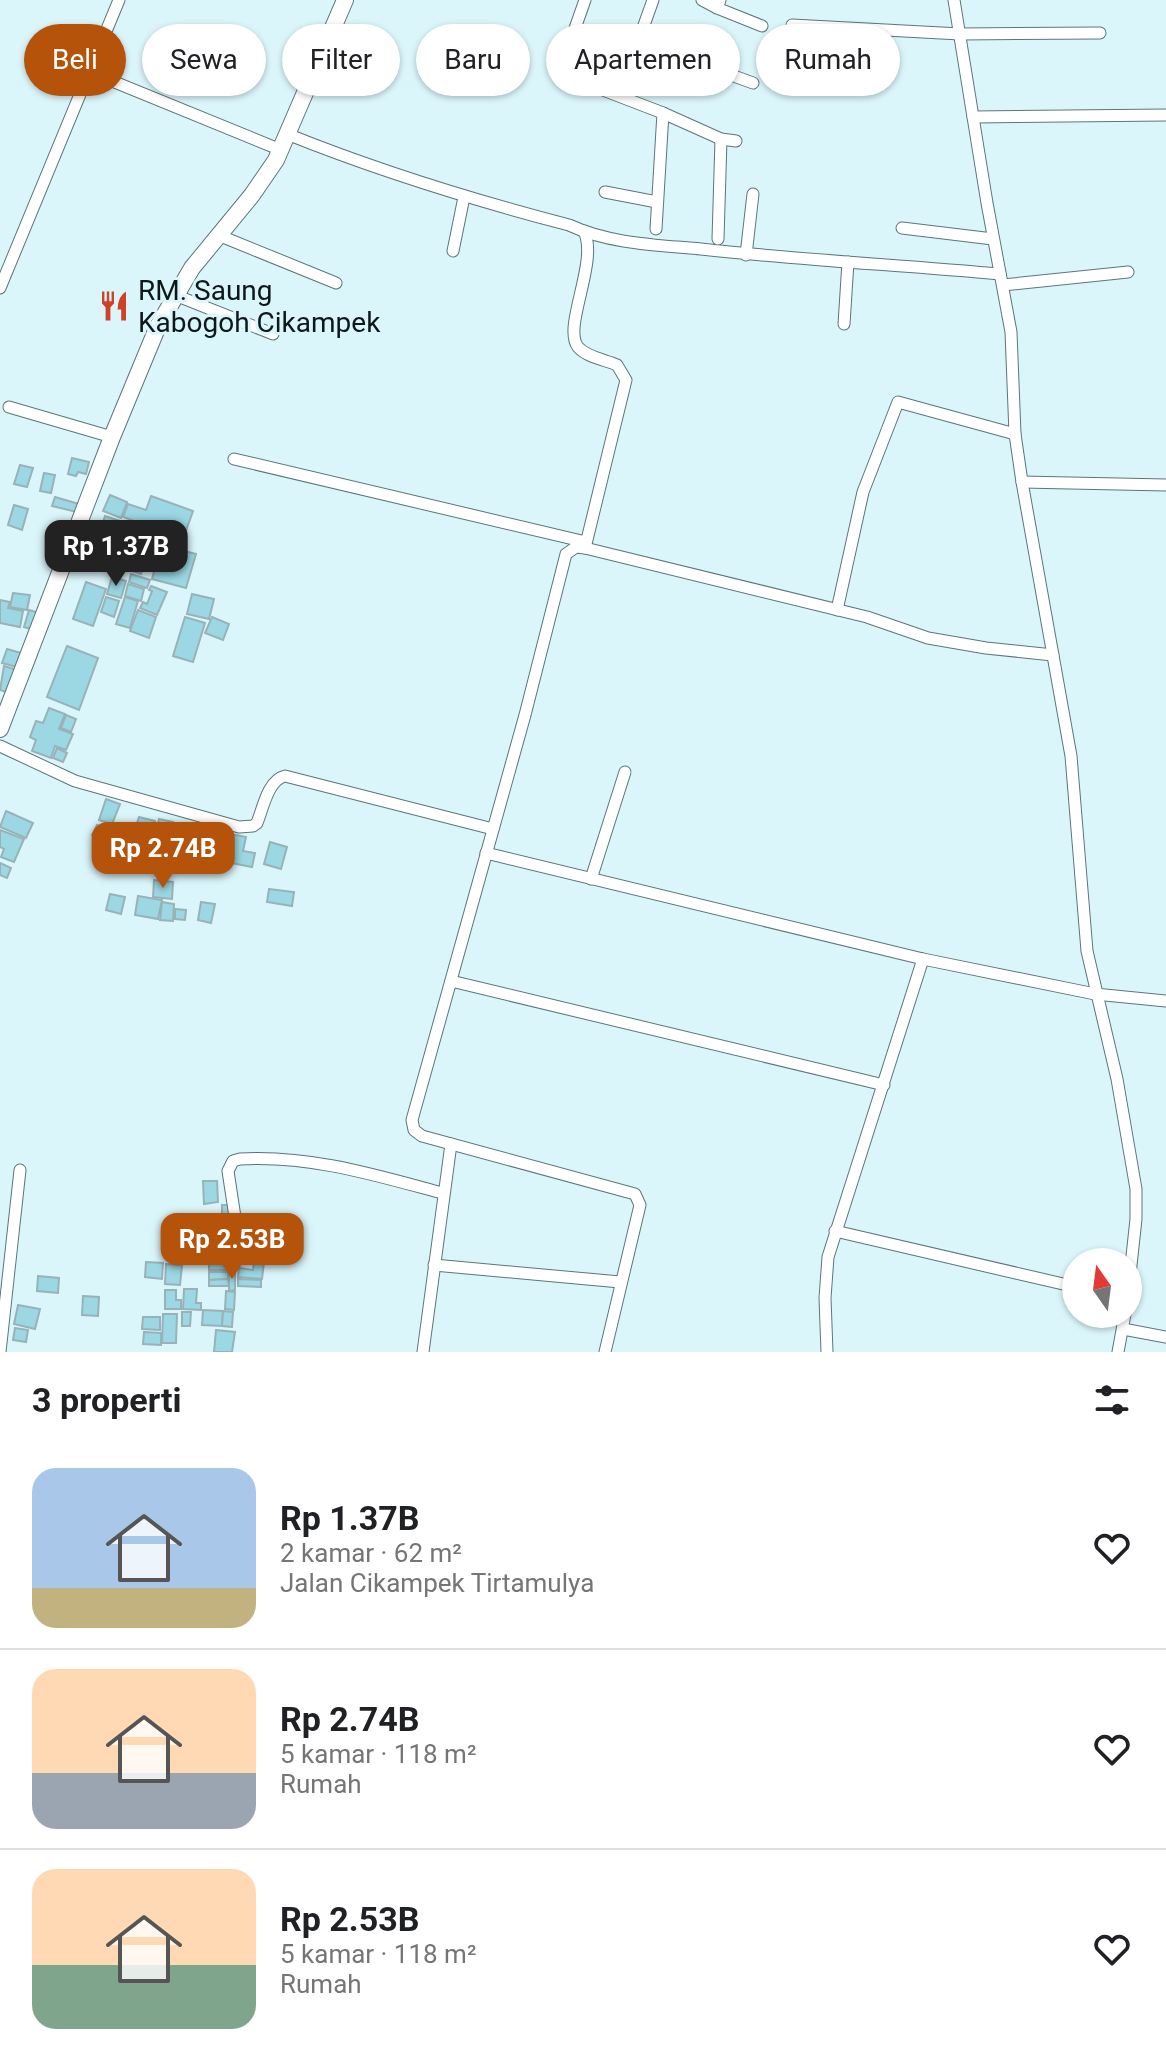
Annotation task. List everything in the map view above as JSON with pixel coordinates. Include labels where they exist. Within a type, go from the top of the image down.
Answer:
[{"type":"street","points":[[109,24],[119,0]]},
{"type":"street","points":[[0,729],[148,349],[175,295],[218,235],[268,174],[345,0]]},
{"type":"street","points":[[577,24],[585,0]]},
{"type":"street","points":[[644,24],[653,0]]},
{"type":"street","points":[[702,0],[718,4],[758,24]]},
{"type":"street","points":[[954,0],[1011,332],[1015,434],[1022,482],[1071,756],[1085,931],[1095,994],[1117,1079],[1136,1189],[1133,1248]]},
{"type":"street","points":[[900,31],[960,34],[1100,33]]},
{"type":"street","points":[[740,78],[753,83]]},
{"type":"street","points":[[126,87],[281,150]]},
{"type":"street","points":[[0,288],[80,96]]},
{"type":"street","points":[[621,96],[721,139],[736,141]]},
{"type":"street","points":[[656,229],[663,113]]},
{"type":"street","points":[[973,117],[1166,115]]},
{"type":"street","points":[[287,134],[344,157],[464,197],[634,243],[848,262],[1002,280],[1128,272]]},
{"type":"street","points":[[718,239],[721,139]]},
{"type":"street","points":[[605,192],[657,202]]},
{"type":"street","points":[[746,255],[753,194]]},
{"type":"street","points":[[453,251],[464,197]]},
{"type":"street","points":[[902,228],[993,239]]},
{"type":"street","points":[[584,231],[589,245],[574,330],[575,344],[583,352],[617,365],[625,373],[626,380],[585,545]]},
{"type":"street","points":[[218,235],[336,283]]},
{"type":"street","points":[[844,324],[848,262]]},
{"type":"street","points":[[175,295],[273,334]]},
{"type":"street","points":[[837,610],[863,492],[898,402],[1015,434]]},
{"type":"street","points":[[9,407],[112,437]]},
{"type":"street","points":[[234,459],[585,545],[941,640],[1053,655]]},
{"type":"street","points":[[1022,482],[1166,485]]},
{"type":"street","points":[[585,545],[566,554],[412,1120],[416,1133],[635,1194],[640,1205],[605,1352]]},
{"type":"street","points":[[0,746],[75,781],[239,827],[257,823],[273,784],[285,776],[493,829]]},
{"type":"street","points":[[591,879],[625,772]]},
{"type":"street","points":[[486,853],[923,959],[1095,994],[1166,1001]]},
{"type":"street","points":[[827,1352],[825,1278],[835,1231],[923,959]]},
{"type":"street","points":[[451,981],[884,1085]]},
{"type":"street","points":[[423,1352],[451,1144]]},
{"type":"street","points":[[240,1250],[228,1171],[233,1161],[240,1159],[284,1158],[318,1162],[442,1193]]},
{"type":"street","points":[[0,1352],[20,1170]]},
{"type":"street","points":[[835,1231],[1062,1284]]},
{"type":"street","points":[[434,1265],[620,1282]]},
{"type":"street","points":[[1118,1352],[1123,1329],[1166,1337]]},
{"type":"building","points":[[72,458],[89,462],[86,474],[68,474]]},
{"type":"building","points":[[20,465],[33,468],[27,487],[14,484]]},
{"type":"building","points":[[44,473],[55,475],[51,493],[40,491]]},
{"type":"building","points":[[110,495],[127,502],[121,518],[103,511]]},
{"type":"building","points":[[151,496],[193,511],[183,539],[123,517],[128,504],[146,510]]},
{"type":"building","points":[[55,497],[79,504],[77,512],[52,506]]},
{"type":"building","points":[[14,505],[28,509],[22,530],[8,525]]},
{"type":"building","points":[[105,516],[120,521],[116,533],[101,528]]},
{"type":"building","points":[[130,536],[151,543],[141,574],[120,567]]},
{"type":"building","points":[[161,545],[196,554],[186,588],[152,579]]},
{"type":"building","points":[[131,574],[150,580],[147,588],[129,582]]},
{"type":"building","points":[[112,577],[126,581],[121,598],[107,594]]},
{"type":"building","points":[[86,582],[106,589],[93,626],[73,619]]},
{"type":"building","points":[[128,584],[144,589],[141,601],[125,596]]},
{"type":"building","points":[[151,586],[167,592],[157,615],[140,608],[143,602],[147,604]]},
{"type":"building","points":[[13,593],[30,595],[27,610],[10,607]]},
{"type":"building","points":[[192,594],[214,599],[209,619],[187,614]]},
{"type":"building","points":[[106,597],[119,601],[114,617],[101,612]]},
{"type":"building","points":[[125,597],[138,601],[130,628],[116,624]]},
{"type":"building","points":[[0,600],[10,602],[8,608],[23,611],[20,627],[0,623]]},
{"type":"building","points":[[29,610],[39,613],[34,630],[24,627]]},
{"type":"building","points":[[138,610],[156,617],[149,638],[130,631]]},
{"type":"building","points":[[185,617],[205,623],[193,662],[173,656]]},
{"type":"building","points":[[212,617],[229,624],[223,640],[205,633]]},
{"type":"building","points":[[67,646],[98,658],[79,710],[47,697]]},
{"type":"building","points":[[7,649],[21,653],[17,667],[2,663]]},
{"type":"building","points":[[4,666],[17,670],[9,693],[0,690]]},
{"type":"building","points":[[49,708],[65,714],[59,729],[73,734],[66,750],[55,746],[51,758],[32,751],[36,740],[30,737],[36,721],[43,723]]},
{"type":"building","points":[[66,715],[76,719],[71,732],[61,728]]},
{"type":"building","points":[[57,748],[67,753],[63,762],[53,758]]},
{"type":"building","points":[[106,799],[120,804],[112,824],[99,820]]},
{"type":"building","points":[[6,811],[33,823],[26,838],[0,827]]},
{"type":"building","points":[[139,817],[155,821],[145,856],[128,851]]},
{"type":"building","points":[[159,819],[173,822],[164,860],[150,857]]},
{"type":"building","points":[[97,825],[111,831],[106,840],[92,835]]},
{"type":"building","points":[[203,827],[225,833],[220,853],[197,848]]},
{"type":"building","points":[[0,830],[24,839],[14,862],[1,857],[4,849],[0,847]]},
{"type":"building","points":[[226,833],[246,837],[243,851],[255,853],[252,867],[221,861]]},
{"type":"building","points":[[173,837],[188,840],[185,859],[170,856]]},
{"type":"building","points":[[270,842],[287,847],[281,869],[264,864]]},
{"type":"building","points":[[184,862],[201,864],[200,871],[183,868]]},
{"type":"building","points":[[0,863],[11,868],[7,878],[0,875]]},
{"type":"building","points":[[154,880],[173,882],[172,899],[153,897]]},
{"type":"building","points":[[269,889],[294,892],[292,906],[267,902]]},
{"type":"building","points":[[110,894],[125,897],[121,914],[106,910]]},
{"type":"building","points":[[138,896],[162,900],[158,919],[135,915]]},
{"type":"building","points":[[162,902],[174,904],[173,921],[160,920]]},
{"type":"building","points":[[201,902],[215,904],[211,923],[198,920]]},
{"type":"building","points":[[175,909],[186,910],[185,920],[175,919]]},
{"type":"building","points":[[203,1181],[217,1181],[218,1202],[204,1204]]},
{"type":"building","points":[[222,1205],[231,1205],[232,1221],[222,1221]]},
{"type":"building","points":[[225,1224],[236,1225],[235,1252],[223,1251]]},
{"type":"building","points":[[209,1261],[224,1261],[224,1266],[235,1266],[235,1270],[209,1270]]},
{"type":"building","points":[[254,1261],[264,1262],[262,1279],[238,1277],[239,1268],[253,1270]]},
{"type":"building","points":[[146,1262],[163,1263],[162,1279],[145,1277]]},
{"type":"building","points":[[166,1264],[182,1265],[180,1285],[165,1284]]},
{"type":"building","points":[[229,1271],[235,1271],[235,1290],[229,1291]]},
{"type":"building","points":[[209,1272],[228,1272],[228,1279],[209,1280]]},
{"type":"building","points":[[38,1276],[59,1278],[58,1293],[37,1291]]},
{"type":"building","points":[[228,1279],[229,1286],[209,1286],[209,1280]]},
{"type":"building","points":[[238,1279],[261,1280],[261,1287],[238,1286]]},
{"type":"building","points":[[184,1289],[197,1289],[196,1303],[201,1303],[201,1310],[183,1309]]},
{"type":"building","points":[[165,1290],[176,1290],[176,1300],[181,1300],[181,1309],[165,1309]]},
{"type":"building","points":[[226,1291],[235,1292],[234,1310],[225,1309]]},
{"type":"building","points":[[83,1296],[99,1297],[98,1316],[82,1315]]},
{"type":"building","points":[[18,1305],[40,1309],[35,1329],[14,1324]]},
{"type":"building","points":[[203,1310],[223,1311],[222,1326],[202,1325]]},
{"type":"building","points":[[223,1311],[233,1312],[232,1327],[222,1326]]},
{"type":"building","points":[[182,1312],[191,1312],[190,1326],[182,1326]]},
{"type":"building","points":[[163,1314],[177,1314],[176,1343],[162,1343]]},
{"type":"building","points":[[143,1317],[160,1317],[160,1330],[142,1329]]},
{"type":"building","points":[[15,1328],[28,1330],[26,1342],[13,1340]]},
{"type":"building","points":[[216,1330],[235,1332],[232,1352],[214,1352]]},
{"type":"building","points":[[144,1332],[161,1333],[161,1345],[143,1344]]},
{"type":"place","name":"RM. Saung Kabogoh Cikampek","points":[[114,306]]}]
